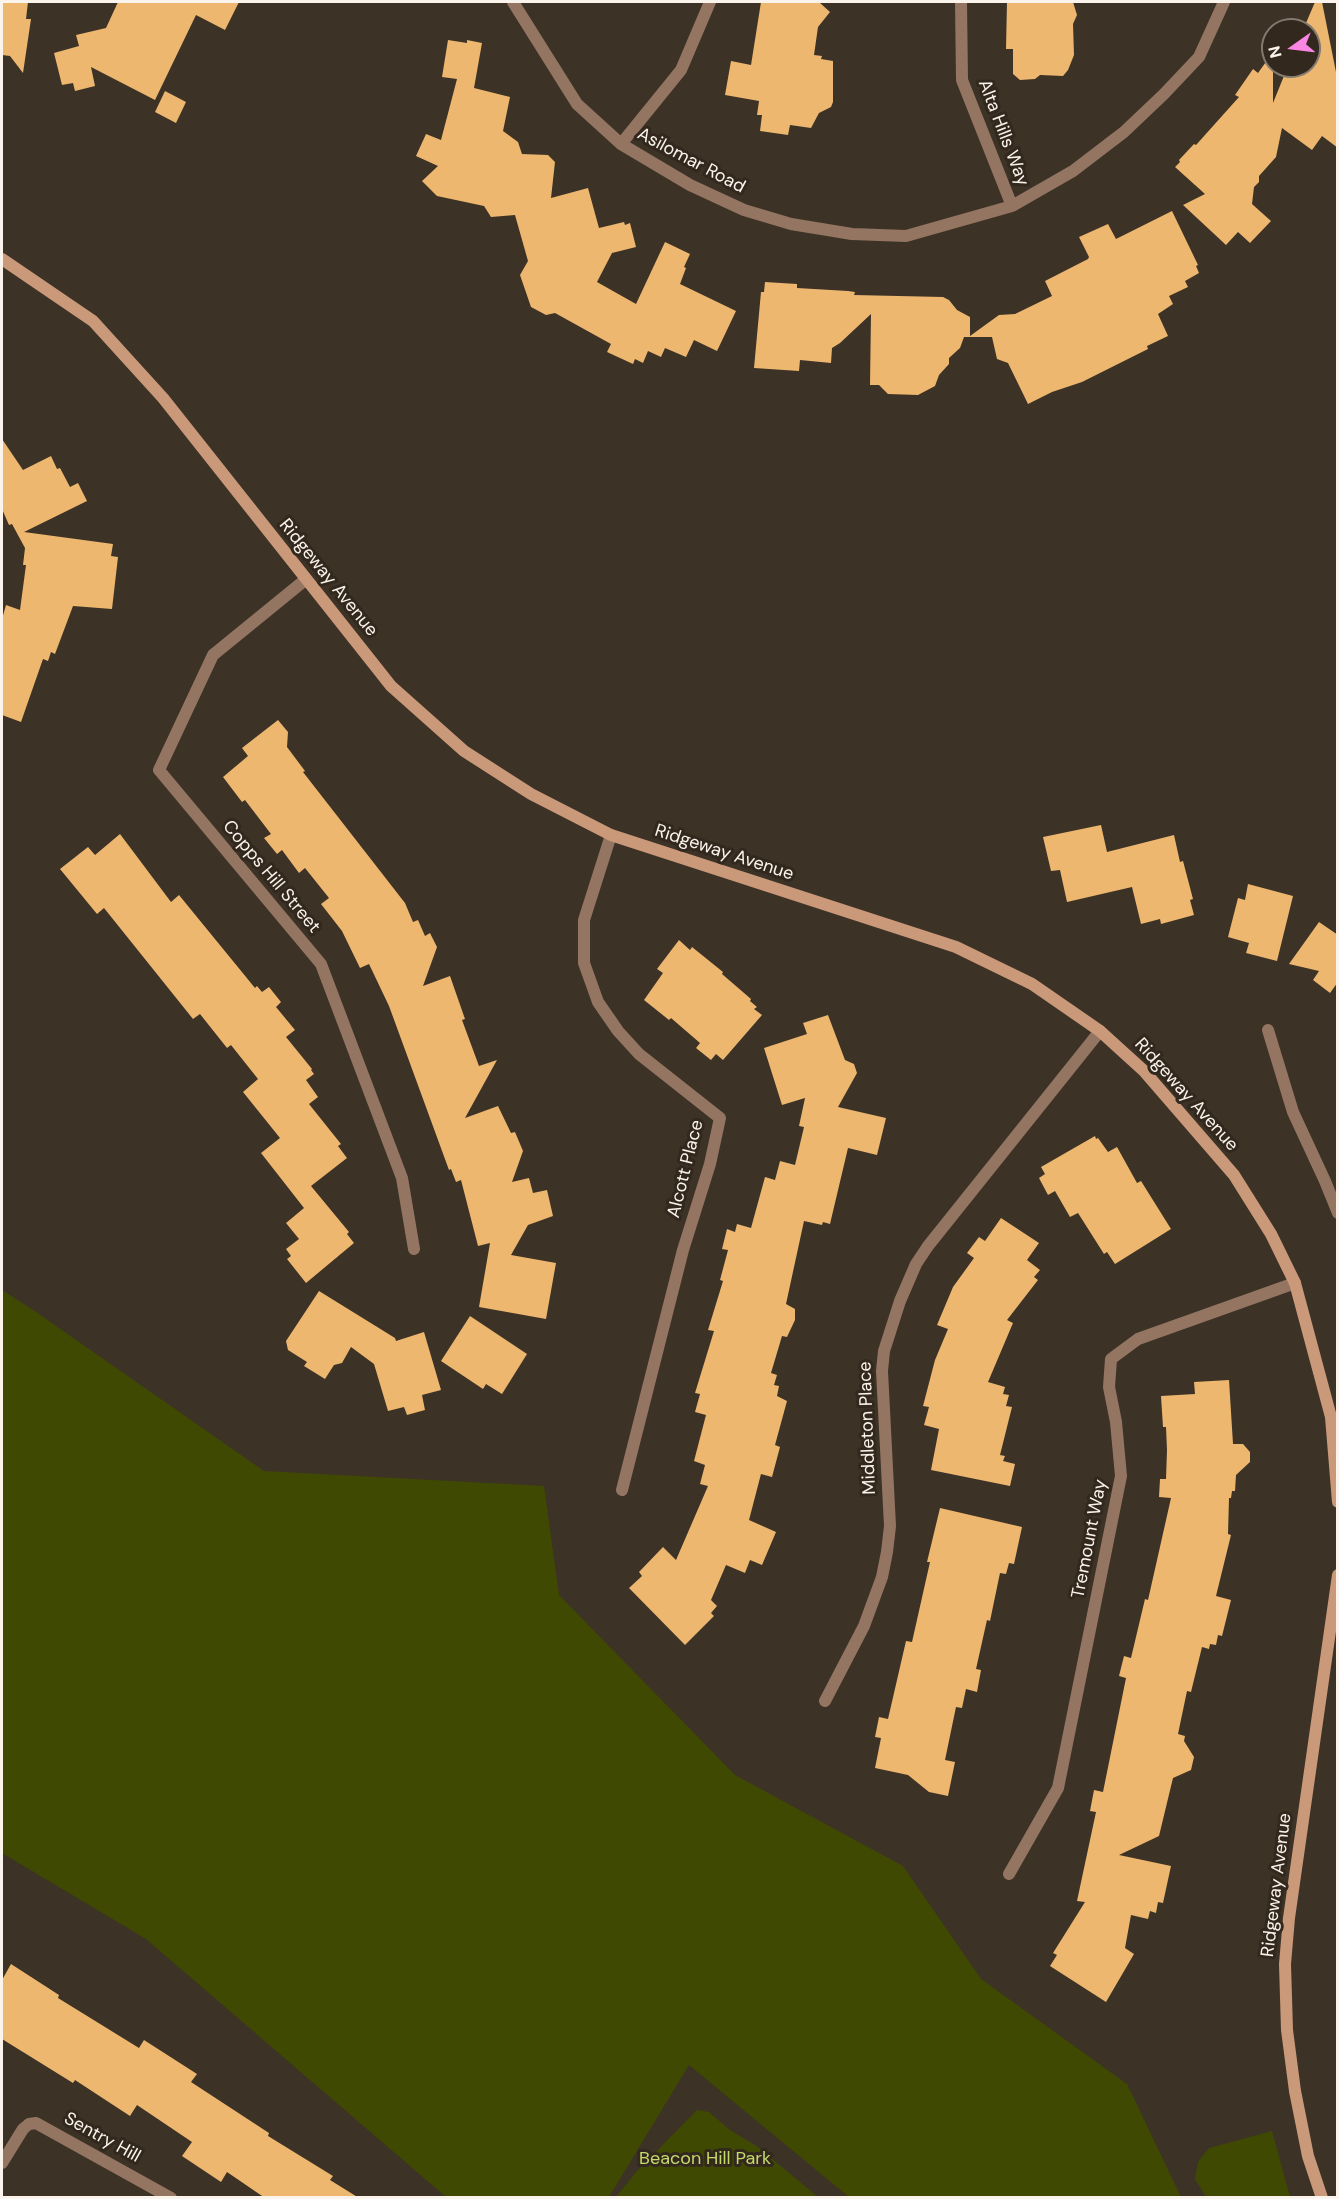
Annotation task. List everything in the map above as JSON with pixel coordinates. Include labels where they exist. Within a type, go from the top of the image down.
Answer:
[{"type":"street","name":"Asilomar Road","points":[[513,2],[577,104],[621,144],[690,185],[744,210],[811,228],[852,234],[906,236],[1012,206],[1073,171],[1124,132],[1199,57],[1224,2]]},
{"type":"street","points":[[621,144],[681,70],[710,2]]},
{"type":"street","name":"Alta Hills Way","points":[[961,2],[963,80],[1012,206]]},
{"type":"street","name":"Ridgeway Avenue","points":[[2,259],[93,321],[163,398],[391,686],[464,751],[531,794],[611,835],[956,947],[1032,984],[1100,1031],[1144,1071],[1234,1175],[1271,1234],[1295,1283],[1331,1418],[1338,1502]]},
{"type":"street","name":"Copps Hill Street","points":[[305,580],[213,655],[159,770],[321,964],[402,1178],[414,1249]]},
{"type":"street","name":"Alcott Place","points":[[611,835],[584,920],[584,963],[598,1002],[618,1031],[639,1054],[720,1118],[710,1164],[683,1250],[622,1490]]},
{"type":"street","points":[[1268,1030],[1293,1112],[1338,1213]]},
{"type":"street","name":"Middleton Place","points":[[825,1701],[864,1626],[882,1577],[887,1552],[890,1526],[882,1371],[884,1351],[900,1301],[916,1264],[928,1246],[1100,1031]]},
{"type":"street","name":"Tremount Way","points":[[1009,1874],[1058,1788],[1121,1476],[1116,1422],[1109,1387],[1111,1359],[1138,1339],[1295,1283]]},
{"type":"street","name":"Ridgeway Avenue","points":[[1322,2198],[1308,2156],[1295,2091],[1287,2030],[1285,1964],[1289,1918],[1338,1575]]},
{"type":"street","name":"Sentry Hill","points":[[2,2163],[23,2129],[29,2124],[36,2123],[171,2198]]},
{"type":"green space","points":[[2,1290],[264,1471],[544,1486],[559,1595],[735,1775],[903,1866],[981,1979],[1127,2084],[1181,2197],[849,2197],[689,2065],[609,2197],[446,2197],[146,1939],[2,1853]]},
{"type":"green space","name":"Beacon Hill Park","points":[[697,2110],[709,2112],[730,2130],[758,2147],[818,2197],[616,2197],[637,2171]]},
{"type":"green space","points":[[1272,2131],[1290,2197],[1206,2197],[1195,2179],[1198,2162],[1209,2148]]},
{"type":"building","points":[[2,2],[28,2],[26,19],[31,19],[23,73],[10,56],[2,55]]},
{"type":"building","points":[[118,2],[239,2],[225,30],[196,15],[155,100],[91,67],[95,86],[75,91],[73,83],[62,85],[54,53],[79,46],[76,35],[106,28]]},
{"type":"building","points":[[761,2],[819,2],[830,12],[818,27],[814,55],[833,61],[833,102],[831,107],[819,113],[811,128],[790,125],[788,135],[760,131],[762,115],[757,115],[759,101],[725,95],[731,61],[751,65]]},
{"type":"building","points":[[1007,2],[1073,2],[1077,15],[1073,24],[1074,55],[1063,76],[1040,75],[1035,79],[1020,80],[1013,74],[1013,49],[1006,49]]},
{"type":"building","points":[[1315,2],[1322,2],[1338,82],[1338,148],[1322,136],[1312,150],[1282,128],[1276,157],[1259,176],[1259,182],[1254,187],[1252,204],[1271,221],[1250,243],[1238,232],[1226,245],[1183,205],[1205,194],[1175,167],[1239,97],[1235,95],[1253,69],[1258,73],[1261,69],[1261,78],[1273,78],[1273,103],[1283,78],[1321,78],[1321,18],[1308,18]]},
{"type":"building","points":[[448,40],[482,43],[474,88],[510,97],[503,131],[518,142],[522,154],[548,155],[555,162],[551,198],[588,188],[599,228],[624,222],[625,225],[630,223],[636,247],[612,253],[597,282],[636,304],[665,242],[690,254],[680,284],[736,311],[717,351],[694,340],[686,357],[665,348],[661,357],[648,351],[643,363],[635,359],[633,364],[607,352],[611,344],[555,313],[546,315],[531,307],[520,275],[528,261],[515,215],[491,217],[484,206],[437,196],[422,181],[438,166],[416,156],[426,134],[441,140],[457,79],[442,77]]},
{"type":"building","points":[[165,91],[186,102],[176,123],[155,112]]},
{"type":"building","points":[[1172,211],[1198,265],[1196,266],[1199,273],[1185,281],[1188,287],[1169,296],[1173,304],[1158,314],[1168,336],[1147,346],[1148,349],[1082,382],[1052,392],[1028,404],[1008,363],[997,359],[992,337],[964,337],[960,348],[949,358],[949,364],[939,375],[935,386],[918,395],[888,394],[879,385],[870,385],[871,314],[832,348],[831,363],[800,360],[799,371],[754,368],[761,292],[764,292],[765,282],[797,284],[797,288],[855,292],[854,295],[943,297],[949,300],[957,310],[970,317],[970,336],[999,315],[1015,314],[1052,296],[1045,281],[1089,257],[1079,237],[1108,224],[1116,239]]},
{"type":"building","points":[[2,439],[23,470],[51,456],[70,487],[78,483],[87,501],[24,532],[113,544],[111,556],[118,557],[112,609],[73,606],[55,654],[51,652],[48,661],[43,659],[21,722],[2,715],[2,619],[6,605],[20,610],[26,565],[23,565],[25,548],[12,524],[9,525],[2,509]]},
{"type":"building","points":[[278,720],[288,732],[287,747],[305,771],[303,772],[405,903],[413,922],[418,920],[425,936],[430,933],[437,947],[423,986],[450,976],[465,1019],[462,1020],[479,1066],[497,1060],[465,1118],[498,1106],[511,1133],[515,1132],[523,1151],[512,1182],[529,1178],[533,1193],[547,1190],[553,1216],[528,1225],[511,1255],[556,1263],[546,1319],[479,1307],[490,1243],[478,1246],[461,1180],[456,1182],[451,1169],[449,1170],[389,1006],[369,964],[360,968],[342,931],[321,904],[329,898],[305,868],[299,873],[282,850],[277,854],[264,838],[271,834],[245,800],[242,802],[223,777],[248,756],[242,748]]},
{"type":"building","points":[[1101,825],[1107,852],[1174,835],[1180,862],[1183,861],[1193,899],[1190,900],[1194,915],[1161,924],[1160,919],[1141,924],[1132,887],[1067,902],[1060,870],[1051,871],[1043,837]]},
{"type":"building","points":[[120,834],[171,902],[179,895],[255,988],[257,986],[262,992],[269,987],[281,1002],[276,1007],[295,1030],[286,1037],[312,1069],[314,1074],[306,1080],[318,1097],[309,1104],[341,1144],[338,1146],[347,1158],[311,1186],[349,1232],[347,1234],[354,1243],[306,1283],[287,1259],[291,1256],[286,1249],[299,1239],[286,1223],[304,1208],[261,1153],[280,1138],[243,1092],[258,1079],[231,1045],[227,1048],[200,1014],[193,1019],[104,908],[97,914],[60,869],[88,847],[95,855]]},
{"type":"building","points":[[1248,884],[1293,896],[1277,961],[1246,953],[1249,943],[1228,937],[1238,898],[1245,900]]},
{"type":"building","points":[[1319,922],[1338,935],[1338,982],[1330,993],[1313,980],[1319,971],[1289,964]]},
{"type":"building","points":[[679,940],[690,950],[692,947],[723,972],[722,974],[751,999],[750,1001],[757,1007],[754,1009],[762,1015],[723,1060],[716,1054],[711,1060],[696,1048],[700,1043],[671,1018],[669,1020],[644,1000],[663,973],[657,969]]},
{"type":"building","points":[[828,1015],[845,1060],[854,1064],[857,1073],[838,1107],[886,1118],[877,1155],[848,1148],[830,1224],[823,1222],[822,1225],[804,1221],[786,1304],[795,1309],[795,1320],[787,1337],[782,1336],[771,1373],[777,1375],[774,1385],[779,1386],[777,1396],[787,1401],[775,1445],[780,1447],[772,1477],[761,1474],[749,1520],[776,1532],[762,1565],[750,1560],[745,1573],[726,1565],[711,1600],[717,1606],[711,1613],[714,1616],[685,1645],[629,1588],[642,1576],[639,1572],[663,1547],[676,1560],[708,1486],[700,1484],[705,1465],[694,1461],[706,1415],[695,1412],[700,1394],[695,1393],[714,1331],[708,1330],[723,1281],[720,1280],[728,1250],[722,1249],[727,1229],[735,1232],[737,1224],[751,1228],[765,1177],[775,1180],[780,1161],[795,1165],[804,1127],[799,1126],[805,1098],[782,1105],[764,1048],[807,1034],[803,1023]]},
{"type":"building","points":[[1095,1136],[1108,1152],[1117,1147],[1137,1183],[1141,1181],[1171,1229],[1115,1264],[1107,1252],[1104,1254],[1078,1213],[1070,1217],[1055,1191],[1048,1195],[1039,1178],[1045,1174],[1041,1167]]},
{"type":"building","points":[[1001,1218],[1039,1243],[1027,1260],[1040,1270],[1034,1277],[1038,1280],[1007,1320],[1013,1323],[988,1382],[1005,1387],[1003,1394],[1009,1395],[1006,1406],[1012,1407],[1000,1455],[1005,1456],[1003,1461],[1015,1464],[1010,1486],[931,1470],[939,1429],[924,1425],[929,1407],[923,1406],[935,1360],[948,1329],[937,1325],[953,1287],[974,1258],[967,1253],[979,1237],[985,1241]]},
{"type":"building","points":[[319,1291],[395,1338],[396,1341],[424,1332],[441,1390],[422,1395],[425,1410],[407,1415],[404,1407],[388,1411],[374,1364],[351,1347],[342,1363],[334,1365],[325,1379],[304,1366],[307,1362],[288,1350],[286,1341]]},
{"type":"building","points":[[470,1316],[527,1354],[502,1394],[486,1384],[483,1389],[441,1361]]},
{"type":"building","points":[[1229,1380],[1233,1444],[1243,1444],[1250,1452],[1250,1462],[1236,1475],[1235,1491],[1232,1491],[1231,1498],[1229,1498],[1228,1534],[1231,1535],[1216,1596],[1231,1600],[1222,1636],[1218,1635],[1216,1645],[1210,1644],[1209,1649],[1202,1647],[1191,1692],[1187,1691],[1178,1734],[1185,1736],[1184,1741],[1194,1757],[1191,1770],[1173,1778],[1159,1836],[1119,1855],[1171,1866],[1163,1903],[1158,1902],[1156,1913],[1150,1911],[1148,1919],[1131,1915],[1125,1948],[1134,1954],[1106,2002],[1050,1966],[1057,1955],[1053,1953],[1085,1902],[1077,1901],[1096,1812],[1090,1811],[1094,1790],[1103,1792],[1126,1678],[1119,1676],[1124,1656],[1131,1658],[1145,1599],[1148,1600],[1171,1498],[1159,1497],[1160,1479],[1166,1479],[1167,1450],[1161,1396],[1195,1394],[1194,1382]]},
{"type":"building","points":[[940,1508],[1022,1527],[1014,1564],[1009,1563],[1006,1574],[1000,1573],[990,1621],[987,1620],[976,1669],[981,1670],[977,1692],[966,1689],[962,1708],[956,1707],[945,1760],[955,1762],[948,1796],[929,1792],[908,1775],[875,1768],[881,1738],[875,1737],[879,1717],[888,1719],[906,1641],[912,1642]]},
{"type":"building","points":[[11,1964],[59,1995],[58,1998],[139,2048],[144,2040],[197,2074],[191,2082],[269,2133],[268,2136],[333,2176],[330,2180],[359,2198],[265,2198],[227,2172],[221,2182],[182,2156],[192,2142],[137,2105],[130,2116],[75,2080],[73,2083],[2,2039],[2,1980]]}]
